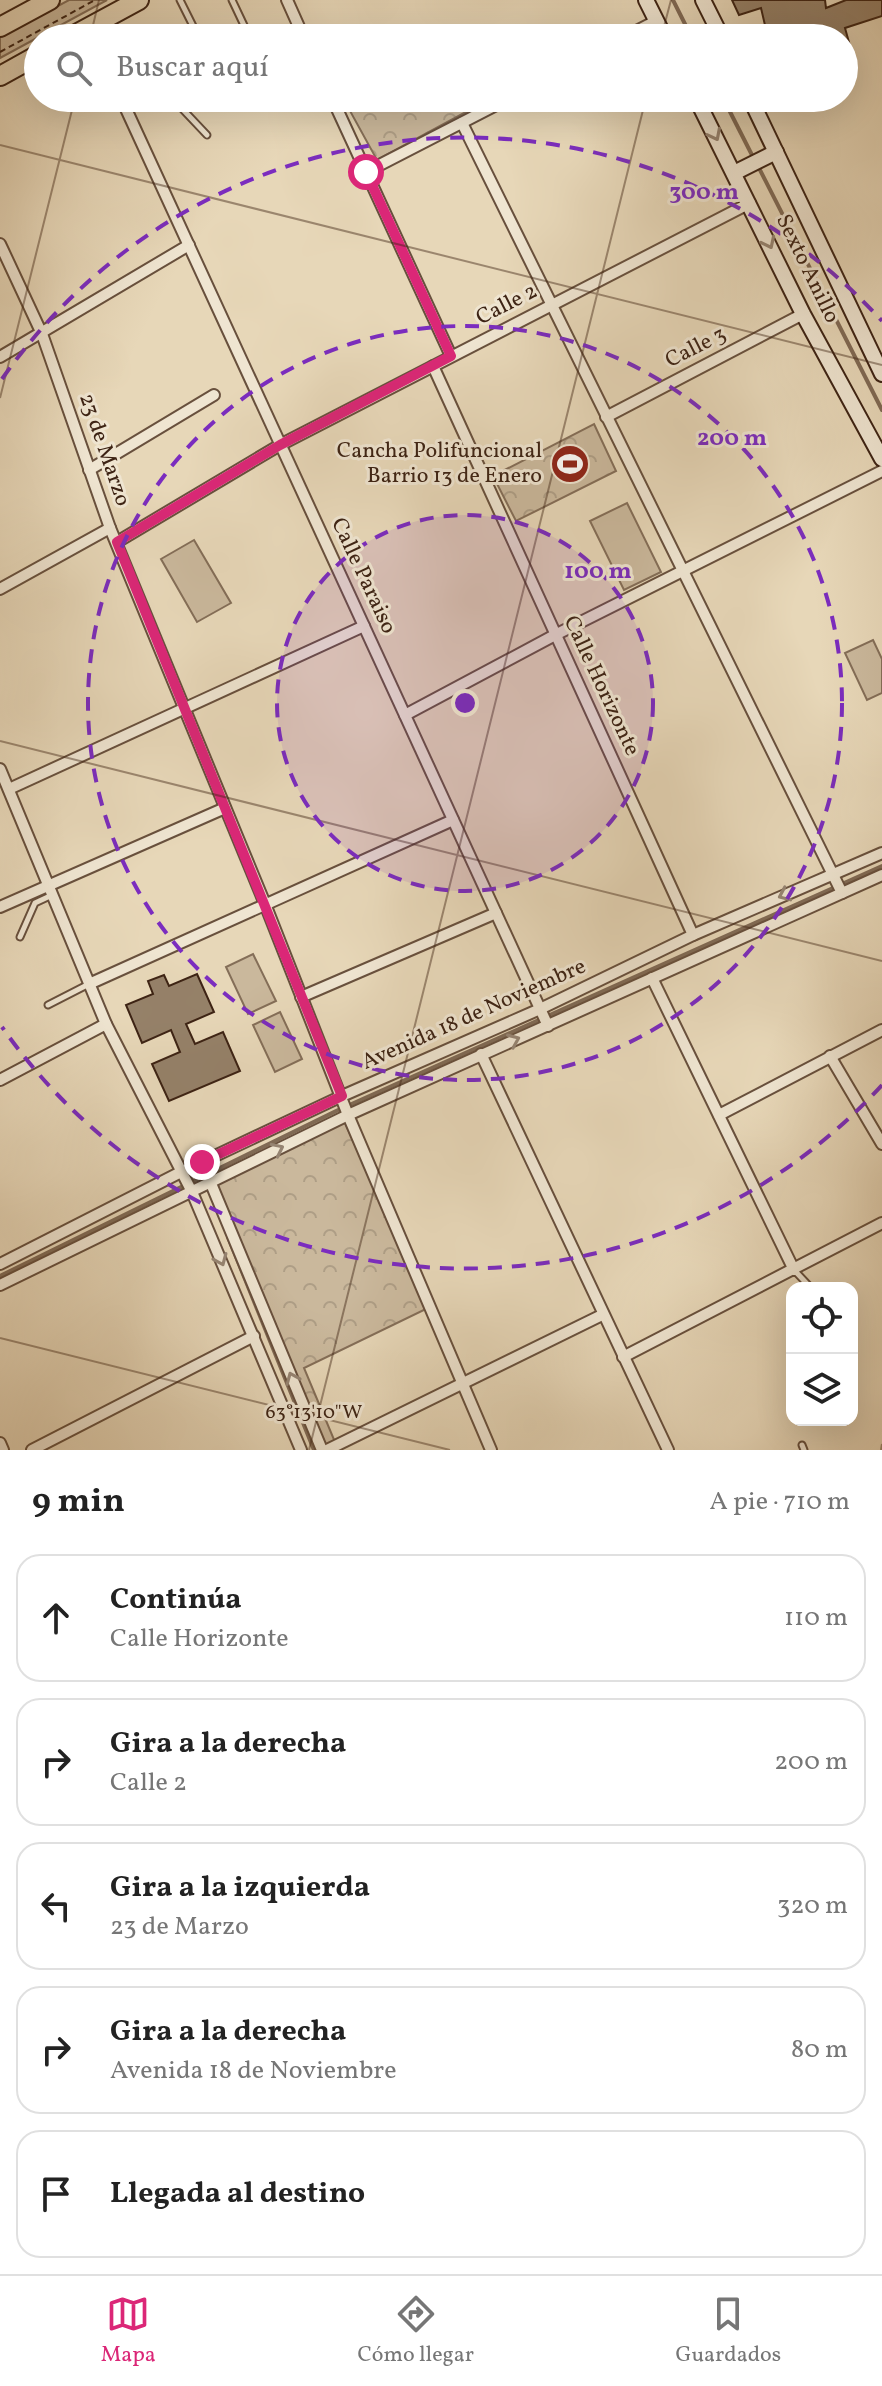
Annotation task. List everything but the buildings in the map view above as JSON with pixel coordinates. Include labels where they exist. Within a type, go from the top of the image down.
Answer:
[{"type":"highway","points":[[0,27],[50,0]]},
{"type":"highway","points":[[105,24],[139,0]]},
{"type":"highway","points":[[0,76],[24,63]]},
{"type":"main road","points":[[646,0],[658,24]]},
{"type":"main road","points":[[703,0],[715,24]]},
{"type":"main road","name":"Sexto Anillo","points":[[705,112],[741,170],[750,203],[803,314],[882,459]]},
{"type":"main road","name":"Sexto Anillo","points":[[755,112],[771,155],[882,374]]},
{"type":"main road","points":[[741,170],[771,155]]},
{"type":"street","points":[[287,0],[298,24]]},
{"type":"street","points":[[650,24],[656,21]]},
{"type":"street","name":"Calle Paraiso","points":[[127,112],[544,1017]]},
{"type":"street","points":[[338,112],[451,356]]},
{"type":"street","points":[[366,172],[483,112]]},
{"type":"street","points":[[462,123],[836,884]]},
{"type":"street","name":"Calle 2","points":[[117,542],[280,445],[750,203]]},
{"type":"street","name":"23 de Marzo","points":[[0,244],[42,334],[110,528],[345,1106],[491,1450]]},
{"type":"street","points":[[0,357],[189,245]]},
{"type":"street","name":"Calle 3","points":[[606,417],[803,314]]},
{"type":"street","name":"Calle Horizonte","points":[[433,366],[693,935]]},
{"type":"street","points":[[89,470],[214,395]]},
{"type":"street","points":[[405,715],[683,569],[882,471]]},
{"type":"street","points":[[0,589],[110,528]]},
{"type":"street","points":[[9,789],[364,626]]},
{"type":"street","points":[[0,769],[45,884],[106,1024],[192,1190],[301,1450]]},
{"type":"street","points":[[0,907],[45,884],[225,808]]},
{"type":"street","points":[[89,984],[453,820]]},
{"type":"street","name":"Avenida 18 de Noviembre","points":[[0,1285],[209,1182],[345,1106],[544,1017],[652,978],[836,884],[882,853]]},
{"type":"street","name":"Avenida 18 de Noviembre","points":[[0,1264],[203,1164],[481,1054],[693,935],[836,884],[882,875]]},
{"type":"street","points":[[301,997],[496,913]]},
{"type":"street","points":[[652,978],[794,1270]]},
{"type":"street","points":[[0,1080],[106,1024]]},
{"type":"street","points":[[719,1115],[882,1030]]},
{"type":"street","points":[[481,1054],[668,1450]]},
{"type":"street","points":[[830,1056],[882,1144]]},
{"type":"street","points":[[203,1164],[325,1450],[602,1315]]},
{"type":"street","points":[[623,1357],[882,1223]]},
{"type":"street","points":[[32,1450],[254,1336]]},
{"type":"street","points":[[0,1443],[3,1450]]},
{"type":"lane","points":[[180,0],[192,24]]},
{"type":"lane","points":[[232,0],[243,24]]},
{"type":"lane","points":[[185,112],[207,135]]},
{"type":"lane","points":[[20,937],[35,903],[50,896]]},
{"type":"lane","points":[[48,1005],[89,984]]},
{"type":"lane","points":[[794,1270],[805,1282]]},
{"type":"path","points":[[51,24],[95,0]]},
{"type":"path","points":[[0,52],[24,39]]},
{"type":"green space","points":[[69,0],[107,0],[63,24],[24,24]]},
{"type":"green space","points":[[24,24],[24,45],[0,58],[0,37]]},
{"type":"green space","points":[[351,112],[466,112],[377,160]]},
{"type":"green space","points":[[594,424],[616,471],[516,521],[493,476]]},
{"type":"green space","points":[[627,503],[661,572],[624,590],[590,521]]},
{"type":"green space","points":[[194,540],[231,603],[197,622],[161,559]]},
{"type":"green space","points":[[873,640],[882,659],[882,693],[867,700],[845,653]]},
{"type":"green space","points":[[253,954],[276,1001],[248,1014],[226,967]]},
{"type":"green space","points":[[280,1012],[302,1059],[275,1072],[253,1025]]},
{"type":"green space","points":[[341,1114],[428,1308],[304,1368],[335,1442],[323,1448],[212,1188],[218,1174]]},
{"type":"waterway","points":[[673,0],[685,24]]},
{"type":"waterway","points":[[730,112],[754,159]]},
{"type":"waterway","points":[[758,166],[882,410]]},
{"type":"waterway","points":[[0,1276],[336,1111],[882,866]]},
{"type":"waterway","points":[[228,1237],[314,1450]]},
{"type":"place","name":"Cancha Polifuncional Barrio 13 de Enero","points":[[570,464]]},
{"type":"route","points":[[202,1162],[342,1096],[117,542],[280,445],[451,356],[366,172]]}]
